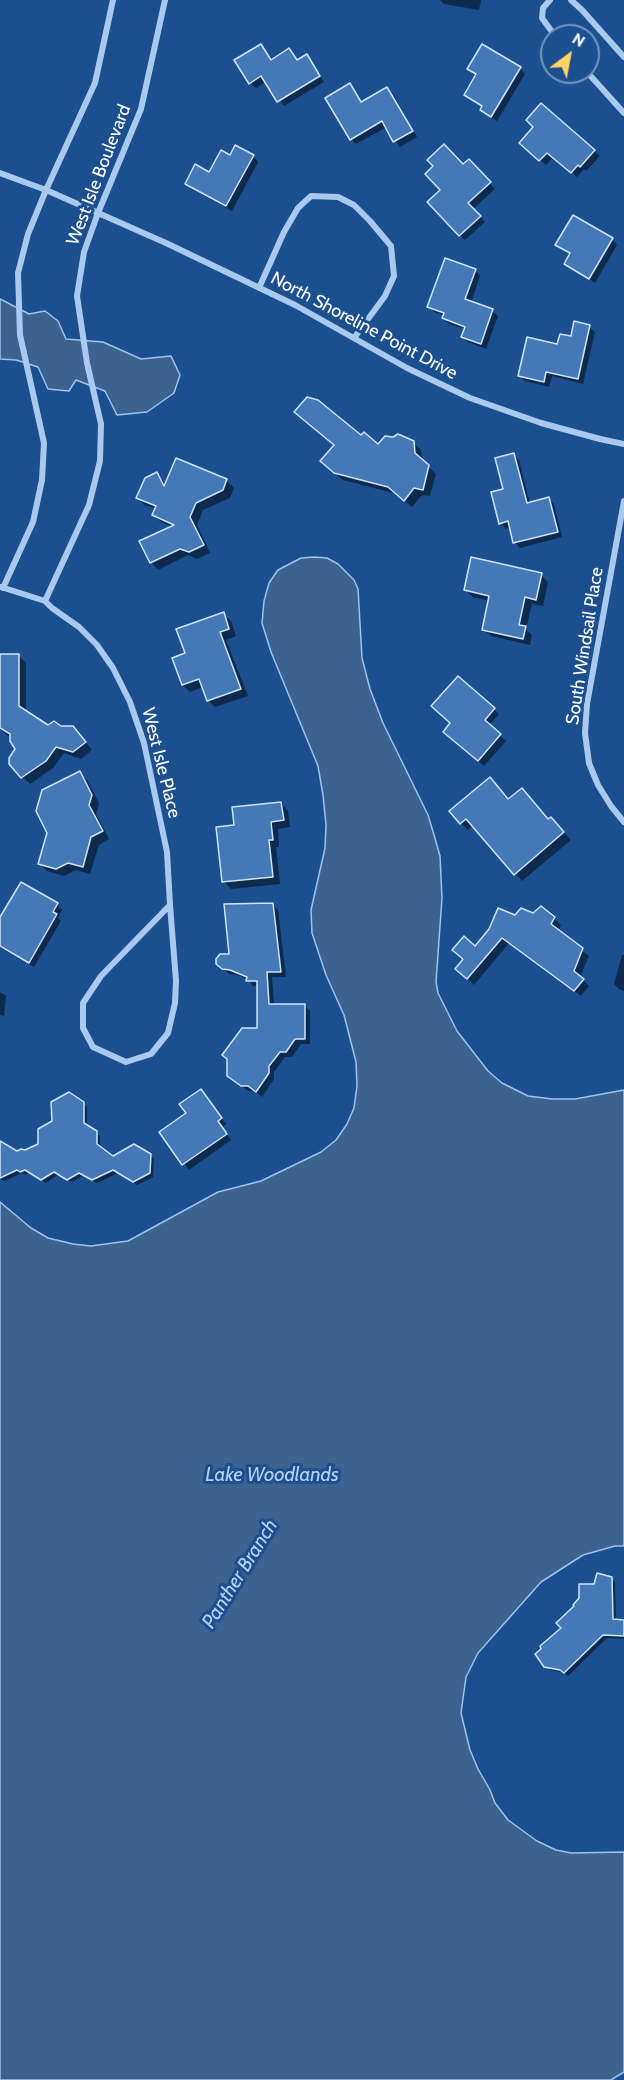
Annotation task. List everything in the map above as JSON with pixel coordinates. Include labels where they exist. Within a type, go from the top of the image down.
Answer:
[{"type":"street","name":"West Isle Boulevard","points":[[1,588],[33,522],[42,480],[44,443],[20,335],[18,273],[28,234],[95,83],[113,0]]},
{"type":"street","name":"West Isle Boulevard","points":[[45,601],[89,505],[100,461],[101,424],[77,296],[84,252],[141,109],[165,0]]},
{"type":"street","points":[[546,24],[542,18],[543,8],[550,0]]},
{"type":"street","points":[[571,0],[624,57]]},
{"type":"street","points":[[598,84],[624,113]]},
{"type":"street","name":"North Shoreline Point Drive","points":[[0,173],[46,190],[166,243],[295,305],[407,368],[470,398],[541,423],[600,440],[624,444]]},
{"type":"street","points":[[259,288],[284,232],[298,208],[311,196],[338,196],[354,205],[370,220],[391,246],[394,276],[386,296],[354,338]]},
{"type":"street","name":"South Windsail Place","points":[[624,501],[587,704],[585,734],[589,763],[598,785],[624,822]]},
{"type":"street","name":"West Isle Place","points":[[1,588],[45,601],[79,627],[97,645],[113,668],[130,702],[144,743],[167,852],[176,981],[175,1004],[168,1034],[151,1054],[126,1062],[93,1047],[83,1028],[83,1003],[100,976],[170,905]]},
{"type":"water","points":[[0,299],[29,314],[45,311],[58,321],[66,339],[103,342],[141,359],[171,356],[180,375],[174,393],[147,412],[117,415],[105,391],[76,380],[69,391],[48,389],[38,367],[16,360],[0,359]]},
{"type":"water","name":"Lake Woodlands","points":[[301,558],[327,558],[338,564],[354,580],[358,589],[362,658],[370,689],[383,723],[428,815],[434,835],[440,856],[442,898],[436,982],[438,993],[457,1031],[488,1071],[502,1083],[528,1096],[575,1099],[624,1090],[624,1546],[615,1546],[583,1555],[541,1582],[478,1653],[466,1677],[461,1713],[470,1750],[478,1769],[495,1803],[508,1820],[537,1841],[556,1850],[571,1853],[624,1852],[624,2072],[611,2080],[0,2080],[0,1202],[31,1228],[48,1238],[91,1246],[128,1241],[218,1192],[261,1181],[321,1152],[336,1140],[347,1124],[354,1108],[357,1086],[356,1062],[344,1015],[326,975],[312,933],[311,910],[325,848],[326,825],[323,795],[318,766],[271,652],[262,623],[264,601],[269,583],[278,570]]},
{"type":"building","points":[[261,44],[271,60],[289,48],[297,60],[307,54],[320,76],[277,102],[261,76],[249,84],[234,60]]},
{"type":"building","points":[[482,44],[521,67],[491,117],[480,110],[482,106],[464,95],[476,74],[467,69]]},
{"type":"building","points":[[350,83],[361,102],[387,87],[413,131],[393,142],[382,121],[350,140],[325,98]]},
{"type":"building","points":[[541,103],[595,150],[580,167],[578,165],[571,173],[547,153],[539,161],[519,143],[533,127],[526,120]]},
{"type":"building","points":[[444,144],[463,164],[469,159],[491,182],[468,203],[481,216],[459,236],[427,202],[440,190],[425,174],[433,166],[427,160]]},
{"type":"building","points":[[235,145],[254,155],[226,206],[185,184],[195,164],[209,172],[221,150],[230,155]]},
{"type":"building","points":[[573,215],[613,238],[589,279],[564,264],[570,253],[555,245]]},
{"type":"building","points":[[445,258],[476,269],[465,299],[493,309],[481,344],[461,337],[465,327],[442,318],[444,313],[427,307]]},
{"type":"building","points":[[574,321],[590,325],[578,379],[546,372],[544,382],[518,376],[527,337],[557,344],[560,334],[571,336]]},
{"type":"building","points":[[307,397],[318,400],[361,435],[364,432],[378,444],[385,436],[393,437],[398,434],[414,441],[415,453],[429,465],[423,490],[414,488],[404,501],[388,487],[334,473],[320,461],[334,445],[294,412]]},
{"type":"building","points":[[514,453],[527,503],[549,497],[558,532],[513,543],[508,521],[499,524],[491,492],[503,489],[495,458]]},
{"type":"building","points":[[176,458],[227,479],[223,490],[196,503],[190,517],[204,545],[189,552],[180,549],[150,563],[139,541],[174,525],[152,515],[156,506],[136,498],[145,478],[157,472],[164,486]]},
{"type":"building","points":[[471,557],[542,573],[536,600],[525,597],[519,625],[526,626],[523,639],[482,630],[489,596],[464,590]]},
{"type":"building","points":[[224,612],[229,629],[220,632],[241,689],[207,701],[199,679],[182,685],[172,658],[185,653],[176,629]]},
{"type":"building","points":[[0,654],[19,654],[19,706],[48,725],[54,721],[61,726],[73,726],[86,742],[73,752],[56,747],[46,761],[21,778],[9,764],[9,758],[15,749],[10,741],[10,734],[0,728]]},
{"type":"building","points":[[458,676],[495,708],[485,720],[501,734],[478,761],[443,732],[450,723],[431,706]]},
{"type":"building","points":[[80,771],[92,795],[89,805],[103,831],[91,837],[83,867],[68,863],[56,869],[38,864],[47,833],[36,811],[42,790]]},
{"type":"building","points":[[490,777],[508,799],[522,788],[548,819],[551,817],[564,832],[514,875],[466,819],[460,824],[449,811]]},
{"type":"building","points":[[281,802],[284,820],[271,822],[273,840],[269,840],[273,877],[222,882],[216,827],[234,825],[232,807]]},
{"type":"building","points":[[21,882],[58,903],[53,912],[57,914],[29,963],[0,946],[0,917]]},
{"type":"building","points":[[273,903],[281,972],[267,972],[269,1004],[305,1004],[305,1039],[295,1039],[286,1052],[280,1052],[269,1066],[269,1073],[256,1092],[248,1086],[241,1086],[227,1076],[227,1059],[222,1055],[242,1028],[257,1028],[257,981],[246,981],[247,977],[222,969],[216,964],[216,959],[220,954],[229,954],[224,904]]},
{"type":"building","points":[[541,906],[555,917],[551,924],[583,948],[574,971],[584,979],[574,991],[502,938],[467,979],[455,969],[463,959],[452,950],[464,936],[475,946],[489,929],[498,908],[515,915],[521,908],[533,913]]},
{"type":"building","points":[[201,1089],[222,1118],[218,1121],[227,1134],[182,1165],[159,1132],[186,1113],[179,1104]]},
{"type":"building","points":[[69,1092],[84,1102],[84,1123],[97,1131],[97,1144],[113,1156],[134,1144],[151,1154],[150,1173],[133,1182],[113,1170],[92,1180],[79,1173],[67,1180],[54,1172],[41,1180],[25,1170],[20,1172],[17,1170],[0,1178],[0,1141],[17,1151],[38,1144],[38,1129],[52,1121],[51,1102]]},
{"type":"building","points":[[597,1573],[612,1577],[613,1619],[624,1620],[624,1636],[603,1635],[564,1673],[544,1667],[535,1654],[541,1649],[540,1646],[561,1628],[556,1623],[579,1598],[579,1584],[594,1584]]},
{"type":"water label","name":"Panther Branch","points":[[240,1574]]}]
